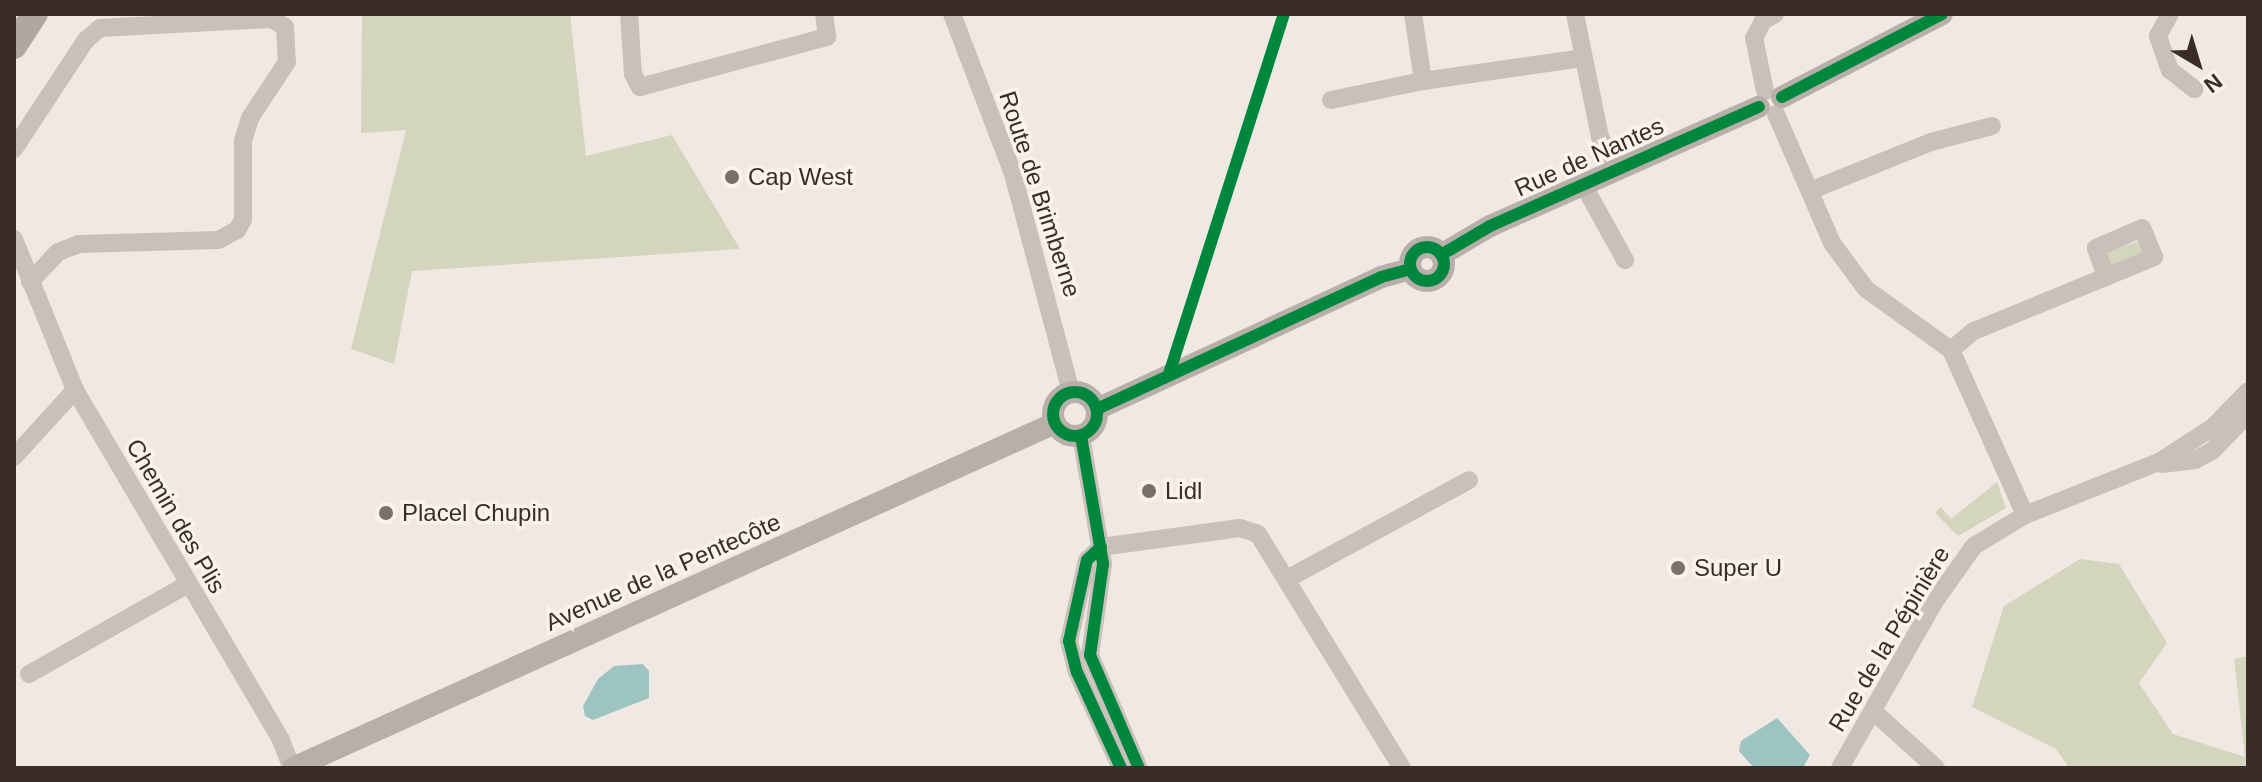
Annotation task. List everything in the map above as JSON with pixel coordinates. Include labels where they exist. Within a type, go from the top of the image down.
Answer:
[{"type":"highway","points":[[14,46],[35,14]]},
{"type":"main road","name":"Rue de Nantes","points":[[1097,409],[1381,277],[1411,269],[1420,279],[1435,278],[1443,265],[1441,255],[1583,184],[1771,102],[1942,14]]},
{"type":"main road","points":[[1071,392],[1090,397],[1097,409],[1093,428],[1081,436],[1069,435],[1055,423],[1056,404],[1071,392]]},
{"type":"main road","name":"Avenue de la Pentecôte","points":[[292,768],[1055,423]]},
{"type":"street","points":[[629,14],[633,74],[640,87],[827,37],[824,14]]},
{"type":"street","name":"Route de Brimberne","points":[[952,14],[1017,187],[1071,392]]},
{"type":"street","points":[[1413,14],[1423,81]]},
{"type":"street","points":[[1575,14],[1600,137],[1617,169]]},
{"type":"street","points":[[1775,14],[1763,21],[1754,38],[1771,102],[1812,190],[1832,243],[1866,289],[1951,350],[2025,515]]},
{"type":"street","points":[[2170,14],[2158,36],[2170,70],[2194,89]]},
{"type":"street","points":[[14,149],[86,40],[100,28],[272,19],[285,27],[287,62],[250,118],[243,141],[243,220],[237,230],[218,240],[79,244],[58,252],[30,282]]},
{"type":"street","points":[[1331,100],[1423,81],[1582,58]]},
{"type":"street","points":[[1812,190],[1931,142],[1992,126]]},
{"type":"street","points":[[1583,184],[1625,260]]},
{"type":"street","name":"Chemin des Plis","points":[[14,239],[75,390],[281,740],[292,768]]},
{"type":"street","points":[[1951,350],[1974,331],[2106,277]]},
{"type":"street","points":[[14,457],[75,390]]},
{"type":"street","name":"Rue de la Pépinière","points":[[1840,768],[1952,573],[1974,546],[2025,515],[2159,462],[2213,427],[2248,391]]},
{"type":"street","name":"Rue de la Pépinière","points":[[2159,462],[2170,466],[2203,455],[2236,431],[2248,414]]},
{"type":"street","points":[[1081,436],[1095,534],[1101,547],[1090,655],[1139,768]]},
{"type":"street","points":[[1287,579],[1469,480]]},
{"type":"street","points":[[1121,768],[1077,672],[1069,641],[1073,609],[1087,560],[1101,547],[1240,528],[1268,545],[1360,707],[1402,768]]},
{"type":"street","points":[[29,674],[188,584]]},
{"type":"street","points":[[1073,609],[1083,624],[1096,613]]},
{"type":"street","points":[[1873,711],[1936,768]]},
{"type":"green space","points":[[362,14],[570,14],[586,156],[672,135],[740,249],[412,271],[394,364],[351,349],[406,130],[361,133]]},
{"type":"green space","points":[[2142,240],[2145,249],[2140,255],[2111,268],[2106,252]]},
{"type":"green space","points":[[1997,482],[2006,508],[1958,536],[1935,513],[1941,507],[1951,519]]},
{"type":"green space","points":[[2080,559],[2119,564],[2167,643],[2139,683],[2173,734],[2245,757],[2234,659],[2248,656],[2248,768],[2069,768],[2056,749],[1972,707],[2004,606]]},
{"type":"water","points":[[643,664],[649,671],[649,698],[593,720],[585,716],[583,706],[598,679],[614,666]]},
{"type":"water","points":[[1777,718],[1810,755],[1803,768],[1754,768],[1739,751],[1741,741]]},
{"type":"cycle path","points":[[1169,374],[1284,14]]},
{"type":"cycle path","points":[[1782,97],[1942,14]]},
{"type":"cycle path","points":[[1441,255],[1490,226],[1759,107]]},
{"type":"cycle path","points":[[1427,247],[1439,252],[1444,264],[1439,276],[1427,281],[1415,276],[1410,264],[1415,252],[1427,247]]},
{"type":"cycle path","points":[[1097,409],[1381,277],[1411,269]]},
{"type":"cycle path","points":[[1075,392],[1091,398],[1097,414],[1091,430],[1075,436],[1059,430],[1053,414],[1059,398],[1075,392]]},
{"type":"cycle path","points":[[1081,436],[1103,564],[1090,655],[1139,768]]},
{"type":"cycle path","points":[[1101,547],[1087,560],[1069,641],[1077,672],[1121,768]]},
{"type":"place","name":"Cap West","points":[[732,177]]},
{"type":"place","name":"Lidl","points":[[1149,491]]},
{"type":"place","name":"Placel Chupin","points":[[386,513]]},
{"type":"place","name":"Super U","points":[[1678,568]]}]
